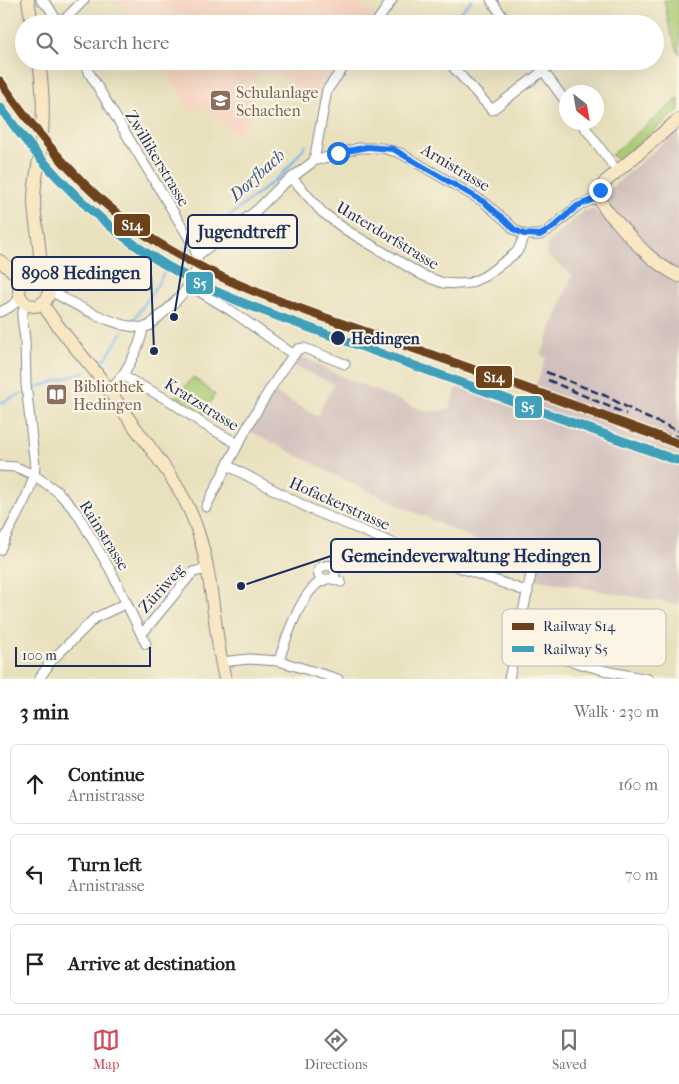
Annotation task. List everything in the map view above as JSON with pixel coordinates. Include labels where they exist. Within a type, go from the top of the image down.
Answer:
[{"type":"main road","points":[[28,0],[30,15]]},
{"type":"main road","points":[[38,277],[40,261],[34,216],[34,198],[42,131],[39,70]]},
{"type":"main road","points":[[679,119],[617,171],[600,190],[599,197],[603,206],[637,245],[651,258],[679,276]]},
{"type":"main road","points":[[0,261],[24,280]]},
{"type":"main road","points":[[29,277],[38,277],[46,282],[49,290],[48,298],[34,306],[23,300],[20,288],[24,280],[29,277]]},
{"type":"main road","points":[[42,303],[165,468],[180,492],[197,529],[207,569],[225,679]]},
{"type":"street","points":[[41,0],[48,6],[54,15]]},
{"type":"street","points":[[68,15],[84,0]]},
{"type":"street","points":[[381,15],[392,0]]},
{"type":"street","points":[[491,0],[502,15]]},
{"type":"street","name":"Zwillikerstrasse","points":[[87,70],[184,230],[197,256]]},
{"type":"street","points":[[314,161],[327,90],[341,70]]},
{"type":"street","points":[[456,70],[492,110],[543,71],[559,93]]},
{"type":"street","points":[[588,130],[617,171]]},
{"type":"street","name":"Arnistrasse","points":[[197,256],[258,209],[282,185],[314,161],[358,148],[393,149],[484,202],[515,230],[524,234]]},
{"type":"street","name":"Unterdorfstrasse","points":[[292,178],[322,212],[346,230],[422,274],[443,283],[458,284],[470,282],[485,276],[517,252],[524,234]]},
{"type":"street","points":[[524,234],[540,235],[552,228],[577,206],[599,197]]},
{"type":"street","points":[[49,290],[97,316],[135,328],[143,328],[149,326],[185,292],[195,271],[197,256]]},
{"type":"street","points":[[189,285],[233,312],[294,355]]},
{"type":"street","points":[[0,312],[23,300]]},
{"type":"street","points":[[0,550],[34,475],[26,384],[25,340],[22,317],[23,300]]},
{"type":"street","points":[[108,391],[123,376],[142,336],[143,328]]},
{"type":"street","points":[[206,507],[238,444],[264,400],[298,349],[304,348],[344,364]]},
{"type":"street","name":"Kratzstrasse","points":[[123,376],[170,401],[203,424],[238,444]]},
{"type":"street","name":"Hofackerstrasse","points":[[227,465],[310,509],[395,544],[528,592]]},
{"type":"street","name":"Rainstrasse","points":[[0,466],[16,467],[34,475],[58,492],[79,515],[111,571],[144,639]]},
{"type":"street","points":[[279,661],[296,613],[308,596],[323,581],[337,581],[334,569],[326,565],[322,566],[318,571],[319,577],[323,581]]},
{"type":"street","name":"Züriweg","points":[[144,639],[193,572],[207,569]]},
{"type":"street","points":[[524,609],[532,574]]},
{"type":"street","points":[[39,679],[52,660],[95,618],[127,603]]},
{"type":"street","points":[[144,639],[154,637]]},
{"type":"street","points":[[221,662],[249,659],[279,661],[338,679]]},
{"type":"street","points":[[508,679],[511,666]]},
{"type":"street","points":[[589,666],[648,679]]},
{"type":"shaded area","points":[[112,0],[354,0],[373,14],[372,15],[133,15]]},
{"type":"shaded area","name":"Schulanlage Schachen","points":[[167,70],[268,70],[242,86],[249,97],[260,106],[238,135],[211,115],[204,107],[191,110]]},
{"type":"shaded area","name":"Schulanlage Schachen","points":[[268,70],[331,70],[313,95]]},
{"type":"shaded area","points":[[679,126],[679,605],[534,579],[530,565],[345,480],[250,431],[273,391],[318,417],[334,384],[292,365],[299,354],[323,368],[427,412],[449,409],[457,388],[460,386],[527,410],[546,358],[541,355],[572,275],[548,256],[546,250],[548,242],[584,211],[593,210],[600,215],[611,206],[609,198],[611,188],[671,136],[669,135]]},
{"type":"green space","points":[[664,0],[677,0],[679,54],[670,31]]},
{"type":"green space","points":[[679,98],[679,110],[619,160],[611,155]]},
{"type":"green space","points":[[193,377],[215,394],[201,418],[174,400]]},
{"type":"waterway","name":"Dorfbach","points":[[458,15],[472,0]]},
{"type":"waterway","name":"Dorfbach","points":[[199,240],[279,177],[306,145]]},
{"type":"waterway","name":"Dorfbach","points":[[181,251],[186,248]]},
{"type":"waterway","name":"Dorfbach","points":[[132,322],[153,292],[170,262]]},
{"type":"waterway","name":"Dorfbach","points":[[100,363],[106,358],[123,331]]},
{"type":"waterway","name":"Dorfbach","points":[[29,390],[85,372]]},
{"type":"waterway","name":"Dorfbach","points":[[0,403],[23,393]]},
{"type":"railway","points":[[546,372],[606,396],[643,416],[679,431]]},
{"type":"railway","points":[[548,380],[626,414]]},
{"type":"railway","points":[[604,417],[679,437]]},
{"type":"rail line","name":"S14","points":[[0,81],[46,143],[81,181],[119,215],[169,250],[230,281],[294,307],[679,444]]},
{"type":"rail line","name":"S5","points":[[0,107],[40,158],[85,205],[135,245],[191,279],[225,296],[285,319],[676,460]]},
{"type":"place","name":"Schulanlage Schachen","points":[[220,101]]},
{"type":"place","name":"Jugendtreff","points":[[174,317]]},
{"type":"place","name":"Hedingen","points":[[338,338]]},
{"type":"place","name":"8908 Hedingen","points":[[154,351]]},
{"type":"place","name":"Bibliothek Hedingen","points":[[57,395]]},
{"type":"place","name":"Gemeindeverwaltung Hedingen","points":[[241,586]]},
{"type":"route","points":[[338,153],[367,147],[393,149],[484,202],[515,230],[524,234],[540,235],[552,228],[577,206],[599,197],[600,190]]}]
